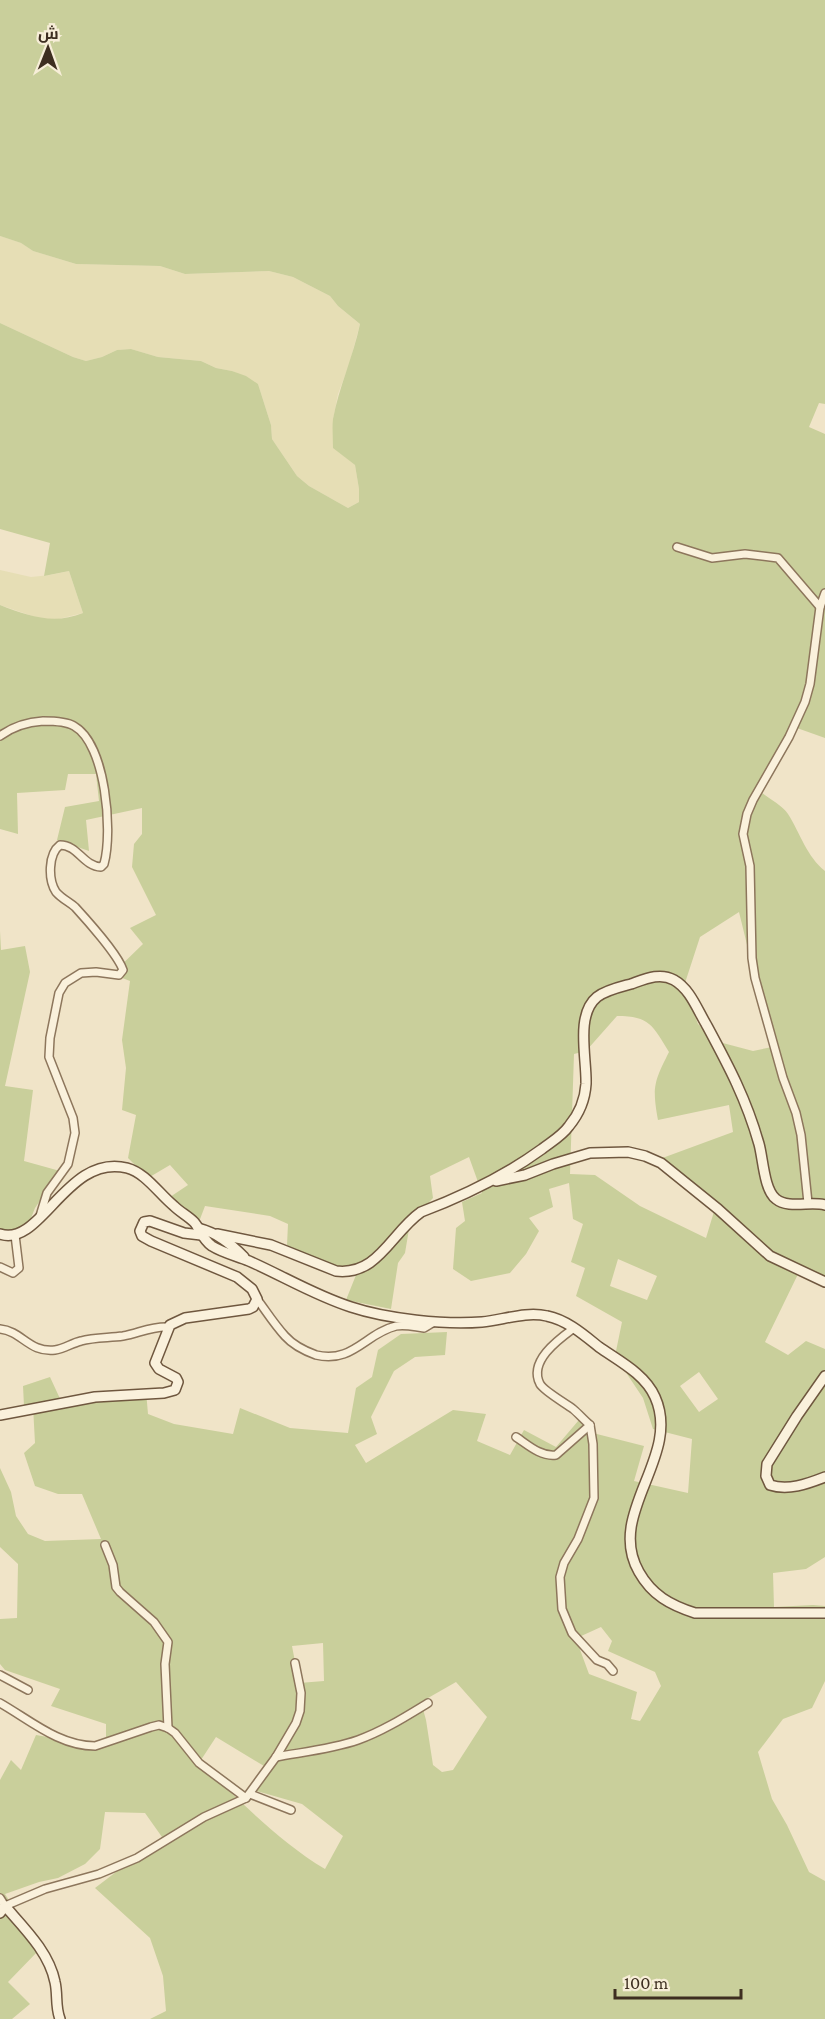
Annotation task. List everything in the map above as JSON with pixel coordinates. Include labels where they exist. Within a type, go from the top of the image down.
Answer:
[{"type":"street","points":[[676,547],[712,558],[745,554],[778,558],[820,607]]},
{"type":"street","points":[[808,1203],[801,1135],[796,1113],[783,1078],[755,978],[752,958],[751,877],[743,834],[747,814],[753,800],[789,737],[805,702],[810,684],[820,607],[825,593]]},
{"type":"street","points":[[0,736],[9,729],[26,724],[51,721],[74,725],[89,740],[105,788],[106,856],[104,864],[97,867],[84,860],[72,846],[60,844],[53,855],[52,876],[57,892],[81,914],[123,970],[119,975],[81,973],[65,982],[59,993],[50,1038],[49,1057],[73,1118],[75,1133],[68,1164],[47,1193],[39,1218]]},
{"type":"street","points":[[434,1322],[424,1328],[402,1326],[390,1328],[340,1357],[326,1357],[310,1353],[285,1337],[252,1289],[237,1276],[150,1241],[142,1236],[140,1227],[144,1222],[150,1221],[184,1233],[217,1234],[271,1245],[336,1271],[356,1271],[373,1262],[411,1219],[421,1212],[489,1182],[559,1137],[575,1119],[585,1090],[585,1018],[592,1002],[605,992],[658,976],[671,978],[686,990],[736,1079],[760,1146],[770,1192],[779,1201],[825,1205]]},
{"type":"street","points":[[489,1182],[525,1175],[553,1164],[590,1154],[628,1152],[645,1156],[661,1163],[711,1203],[770,1256],[825,1282]]},
{"type":"street","points":[[0,1234],[15,1235],[28,1230],[56,1200],[83,1177],[104,1167],[128,1168],[141,1175],[194,1223],[214,1248],[349,1307],[434,1322],[484,1322],[537,1314],[559,1320],[574,1328],[645,1382],[655,1395],[660,1410],[662,1427],[660,1443],[630,1528],[631,1548],[636,1566],[646,1583],[659,1597],[676,1607],[695,1613],[825,1613]]},
{"type":"street","points":[[217,1234],[248,1261]]},
{"type":"street","points":[[0,1267],[12,1273],[19,1268],[15,1235]]},
{"type":"street","points":[[0,1415],[95,1397],[172,1391],[177,1385],[176,1378],[159,1369],[155,1363],[168,1327],[185,1318],[249,1309],[253,1307],[257,1299]]},
{"type":"street","points":[[0,1329],[12,1331],[27,1344],[47,1351],[63,1348],[83,1340],[123,1336],[155,1327],[168,1327]]},
{"type":"street","points":[[574,1328],[550,1349],[540,1362],[537,1375],[540,1385],[575,1410],[590,1425],[593,1444],[594,1498],[578,1539],[564,1563],[560,1577],[562,1609],[572,1633],[597,1660],[607,1664],[613,1671]]},
{"type":"street","points":[[825,1376],[767,1464],[766,1476],[770,1485],[779,1488],[801,1486],[825,1477]]},
{"type":"street","points":[[516,1437],[543,1454],[556,1455],[590,1425]]},
{"type":"street","points":[[105,1545],[113,1564],[120,1592],[154,1622],[168,1642],[165,1664],[168,1728]]},
{"type":"street","points":[[60,2019],[56,2010],[55,1981],[37,1943],[2,1906],[45,1889],[99,1874],[137,1858],[204,1817],[248,1796],[296,1724],[300,1711],[301,1693],[295,1663]]},
{"type":"street","points":[[0,1675],[28,1690]]},
{"type":"street","points":[[0,1703],[56,1737],[87,1746],[95,1746],[151,1726],[159,1725],[168,1728],[175,1733],[199,1763],[248,1796],[291,1810]]},
{"type":"street","points":[[276,1756],[329,1748],[358,1740],[392,1725],[428,1703]]},
{"type":"shaded area","points":[[0,236],[21,243],[33,251],[76,264],[160,266],[185,274],[269,271],[293,277],[330,296],[338,306],[360,324],[338,394],[333,420],[333,447],[355,465],[359,502],[348,508],[309,486],[297,476],[272,439],[271,425],[258,384],[232,371],[216,368],[201,361],[158,357],[131,349],[117,350],[86,361],[0,323]]},
{"type":"shaded area","points":[[0,570],[31,577],[69,571],[83,613],[59,619],[41,619],[0,605]]},
{"type":"green space","points":[[0,0],[825,0],[825,404],[819,403],[809,427],[825,434],[825,589],[822,597],[825,598],[825,738],[797,728],[762,793],[786,811],[809,852],[825,871],[825,1284],[800,1270],[765,1342],[788,1355],[806,1341],[825,1349],[825,1557],[806,1569],[773,1573],[774,1607],[825,1606],[825,1681],[812,1708],[783,1719],[758,1752],[772,1799],[809,1872],[825,1881],[825,2019],[150,2019],[166,2011],[163,1976],[150,1938],[95,1888],[162,1837],[145,1813],[105,1812],[100,1849],[85,1864],[58,1878],[5,1894],[40,1949],[8,1982],[30,2004],[12,2019],[0,2019],[0,1780],[11,1760],[21,1770],[36,1735],[106,1747],[106,1724],[51,1706],[60,1689],[5,1670],[0,1664],[0,1619],[17,1618],[18,1564],[0,1547],[0,1468],[11,1492],[16,1516],[28,1534],[45,1541],[101,1539],[82,1494],[58,1494],[35,1486],[24,1453],[35,1443],[33,1406],[24,1406],[23,1386],[50,1377],[62,1403],[146,1391],[148,1414],[174,1424],[233,1434],[240,1408],[290,1428],[348,1433],[356,1388],[372,1377],[378,1350],[401,1334],[447,1332],[445,1355],[415,1357],[394,1371],[371,1417],[377,1434],[355,1445],[366,1463],[453,1410],[486,1414],[477,1441],[510,1455],[524,1430],[556,1447],[584,1414],[585,1431],[644,1446],[634,1481],[688,1493],[692,1439],[653,1429],[643,1398],[615,1356],[622,1322],[576,1296],[585,1268],[571,1262],[583,1224],[573,1219],[569,1183],[549,1189],[553,1207],[529,1218],[539,1231],[526,1254],[510,1273],[471,1281],[453,1269],[456,1228],[465,1221],[462,1202],[482,1193],[469,1157],[430,1176],[433,1198],[410,1223],[405,1253],[398,1263],[391,1309],[346,1300],[356,1275],[317,1263],[287,1245],[288,1224],[270,1216],[205,1206],[197,1227],[164,1201],[188,1185],[170,1165],[148,1178],[128,1158],[136,1115],[122,1110],[126,1068],[122,1040],[130,981],[112,974],[143,944],[130,928],[156,915],[132,867],[134,844],[142,834],[142,808],[86,820],[89,851],[57,840],[65,807],[99,801],[96,774],[68,774],[65,790],[17,793],[18,834],[0,829],[0,605],[31,616],[51,619],[72,617],[83,613],[69,571],[44,576],[50,543],[0,529],[0,323],[86,361],[117,350],[131,349],[158,357],[201,361],[216,368],[246,376],[258,384],[271,425],[272,439],[297,476],[309,486],[348,508],[359,502],[355,465],[333,448],[333,422],[360,324],[338,306],[330,296],[293,277],[269,271],[185,274],[160,266],[76,264],[33,251],[21,243],[0,236]],"holes":[[[739,912],[772,1047],[753,1051],[719,1042],[698,1024],[684,986],[700,937]],[[617,1016],[637,1018],[654,1029],[669,1052],[656,1085],[655,1100],[658,1120],[729,1105],[733,1132],[657,1160],[670,1178],[716,1205],[706,1238],[640,1206],[595,1175],[570,1174],[574,1054],[586,1051]],[[618,1259],[657,1276],[647,1300],[610,1286]],[[699,1372],[718,1399],[699,1412],[680,1386]],[[601,1627],[612,1641],[608,1651],[655,1672],[661,1686],[640,1721],[631,1719],[637,1692],[589,1674],[579,1647],[579,1637]],[[323,1643],[324,1681],[299,1683],[292,1646]],[[456,1682],[487,1717],[453,1770],[442,1772],[433,1765],[421,1702]],[[216,1737],[264,1766],[253,1790],[302,1804],[343,1836],[325,1869],[291,1846],[199,1763]]]},
{"type":"green space","points":[[0,931],[1,950],[25,946],[30,972],[5,1086],[33,1090],[24,1161],[60,1171],[35,1208],[29,1223],[21,1230],[0,1233]]}]
